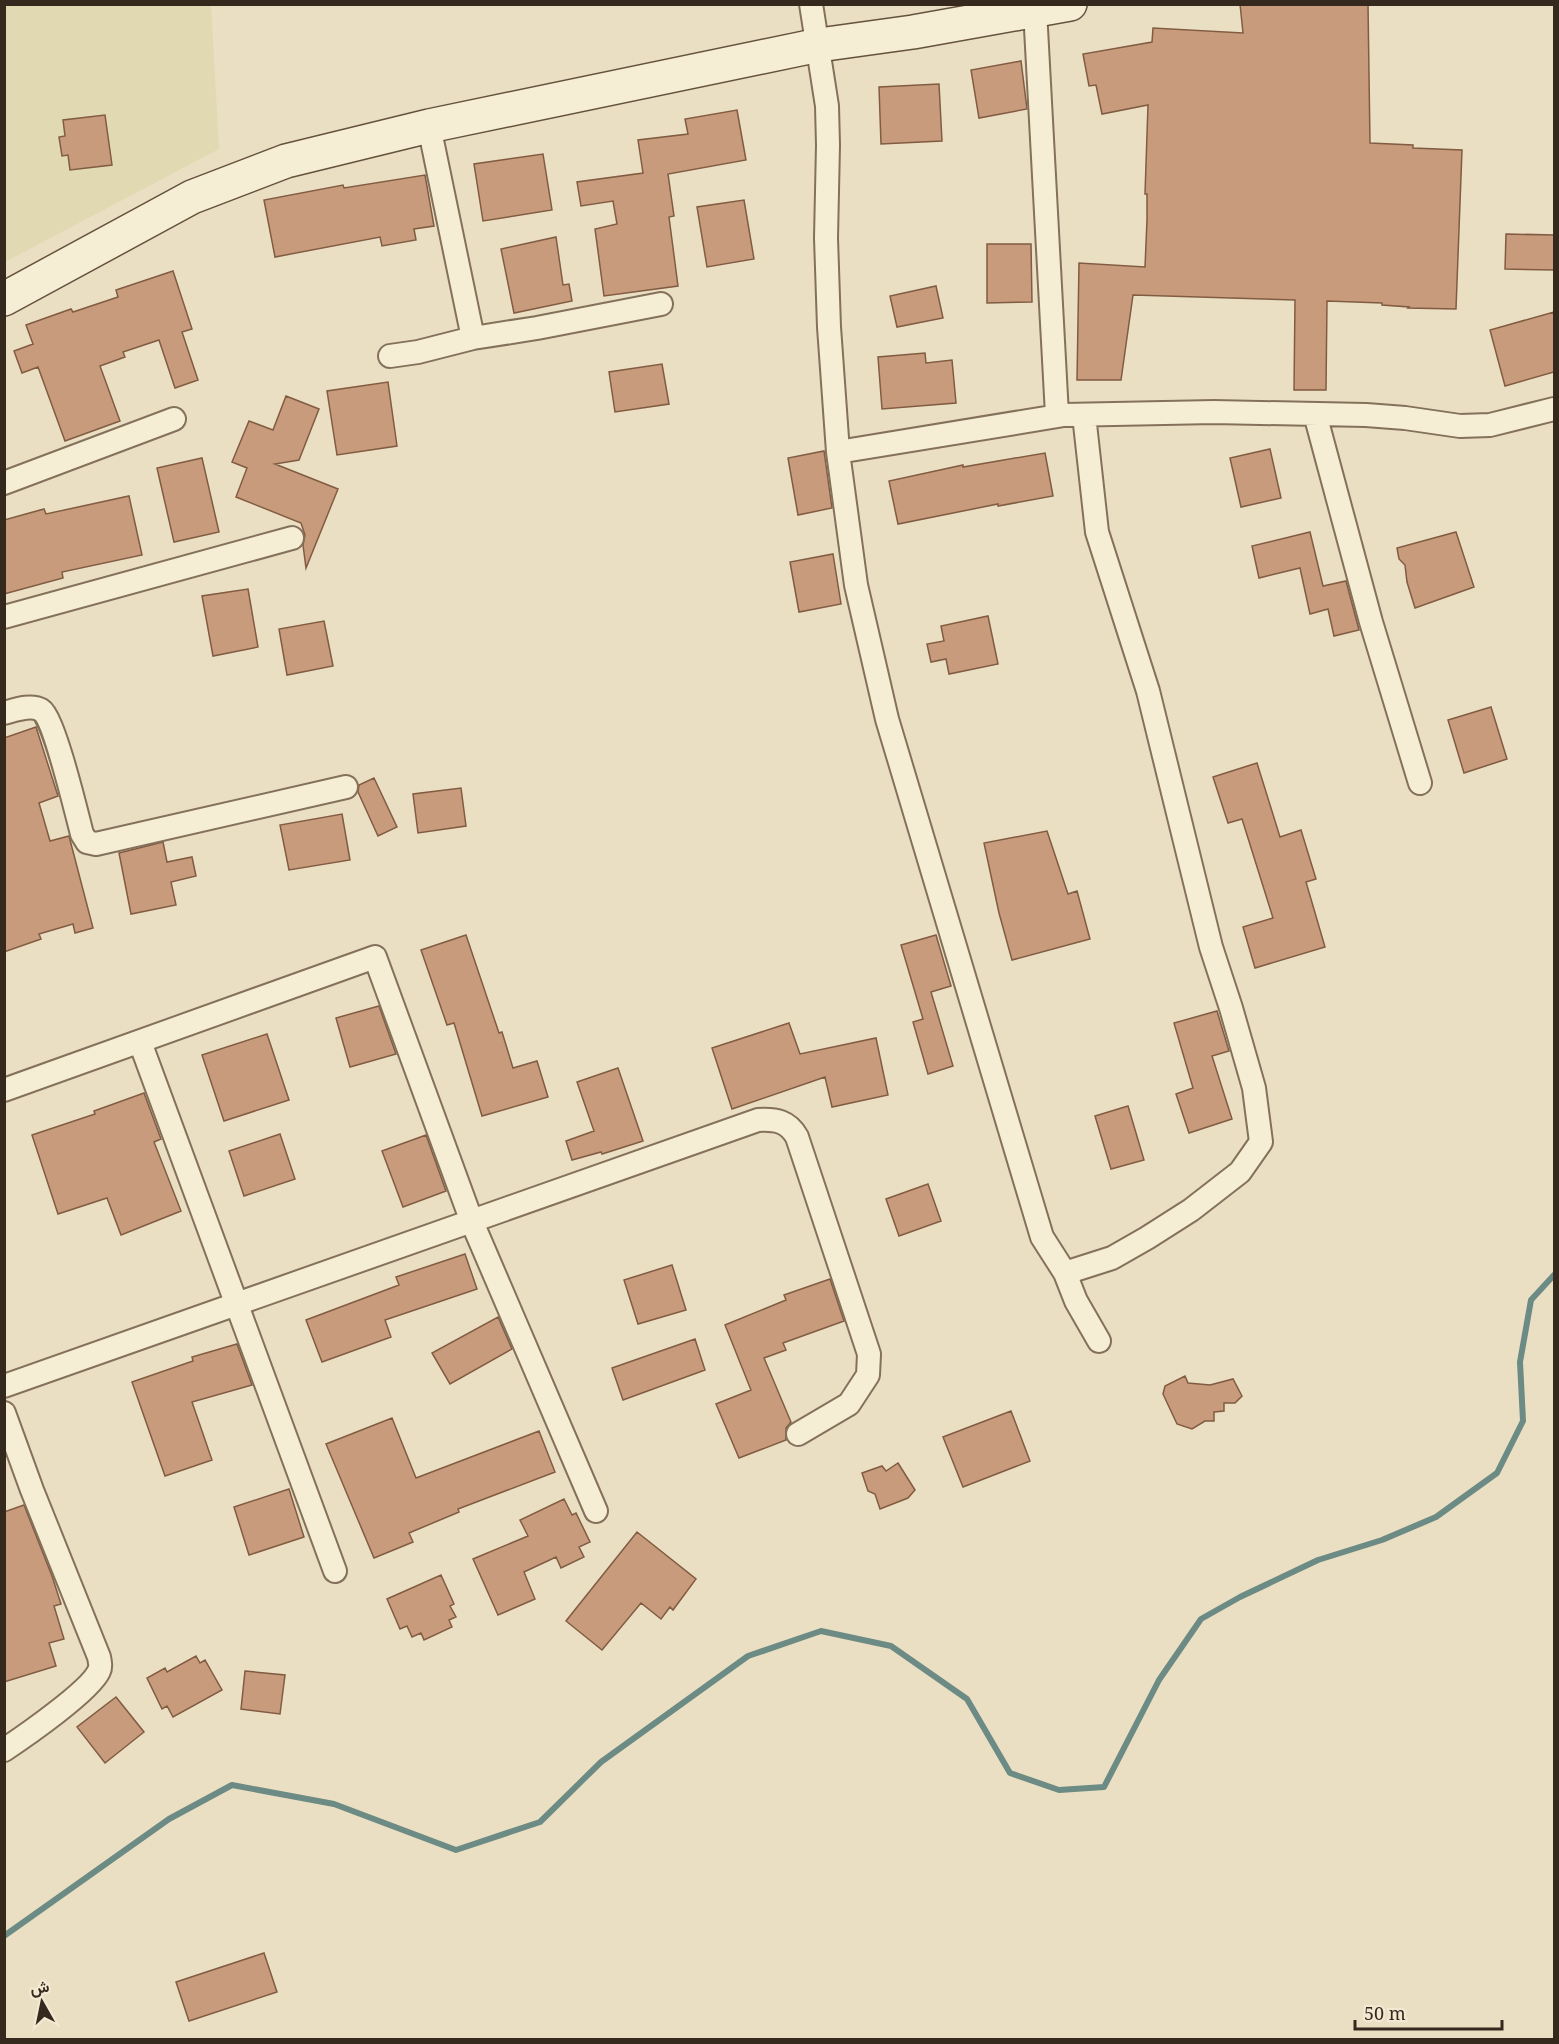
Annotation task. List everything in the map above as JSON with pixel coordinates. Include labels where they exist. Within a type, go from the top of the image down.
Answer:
[{"type":"main road","points":[[4,299],[192,197],[286,161],[429,126],[819,45],[913,32],[1070,4]]},
{"type":"street","points":[[811,4],[819,45],[828,126],[826,238],[829,327],[838,452],[856,585],[887,719],[1042,1237],[1065,1273],[1076,1301],[1099,1341]]},
{"type":"street","points":[[1035,10],[1057,415]]},
{"type":"street","points":[[429,126],[472,338]]},
{"type":"street","points":[[390,356],[418,352],[472,338],[662,304]]},
{"type":"street","points":[[838,452],[1057,415],[1214,412],[1315,414],[1405,417],[1470,425],[1490,425],[1554,409]]},
{"type":"street","points":[[1315,414],[1371,622],[1420,783]]},
{"type":"street","points":[[1065,1273],[1112,1258],[1147,1239],[1191,1210],[1240,1172],[1261,1142],[1254,1088],[1232,1008],[1211,947],[1148,691],[1097,532],[1084,415]]},
{"type":"street","points":[[4,483],[174,418]]},
{"type":"street","points":[[4,617],[292,538]]},
{"type":"street","points":[[4,713],[32,707],[46,714],[56,741],[82,834],[87,842],[96,844],[346,787]]},
{"type":"street","points":[[4,1090],[375,957],[472,1222],[596,1511]]},
{"type":"street","points":[[140,1042],[335,1571]]},
{"type":"street","points":[[4,1386],[237,1306],[758,1120],[775,1119],[786,1124],[797,1137],[869,1354],[868,1375],[849,1404],[798,1434]]},
{"type":"street","points":[[4,1413],[32,1490],[99,1657],[100,1669],[93,1680],[62,1708],[4,1750]]},
{"type":"shaded area","points":[[5,5],[211,5],[219,149],[5,262]]},
{"type":"building","points":[[1240,4],[1368,4],[1370,143],[1462,150],[1456,309],[1408,308],[1382,305],[1382,303],[1327,301],[1326,390],[1294,390],[1295,300],[1133,295],[1121,380],[1077,380],[1079,263],[1145,267],[1147,220],[1147,194],[1145,194],[1148,105],[1102,114],[1096,85],[1089,86],[1083,54],[1152,42],[1153,28],[1243,33]]},
{"type":"building","points":[[1021,61],[1027,109],[979,118],[971,70]]},
{"type":"building","points":[[939,84],[942,141],[881,144],[879,87]]},
{"type":"building","points":[[737,110],[746,160],[668,174],[674,216],[669,217],[678,286],[604,296],[595,229],[617,224],[613,201],[581,206],[577,182],[643,173],[638,140],[688,134],[685,119]]},
{"type":"building","points":[[105,115],[112,165],[70,170],[68,155],[62,156],[59,137],[65,136],[63,120]]},
{"type":"building","points":[[543,154],[552,210],[483,221],[474,164]]},
{"type":"building","points":[[425,175],[434,226],[414,229],[416,240],[382,246],[380,237],[275,257],[264,200],[343,185],[344,188]]},
{"type":"building","points":[[744,200],[754,259],[707,267],[697,207]]},
{"type":"building","points":[[1506,234],[1554,235],[1554,270],[1505,269]]},
{"type":"building","points":[[556,237],[563,285],[569,284],[572,301],[514,313],[501,249]]},
{"type":"building","points":[[987,244],[1031,244],[1032,302],[987,303]]},
{"type":"building","points":[[173,271],[192,329],[182,332],[198,380],[175,388],[159,340],[123,352],[125,357],[100,366],[120,421],[65,441],[38,367],[22,373],[14,351],[33,344],[26,325],[71,309],[73,312],[118,297],[116,290]]},
{"type":"building","points":[[936,286],[943,318],[897,327],[890,296]]},
{"type":"building","points":[[1554,312],[1554,372],[1505,386],[1490,330]]},
{"type":"building","points":[[925,353],[926,363],[952,360],[956,403],[882,409],[878,357]]},
{"type":"building","points":[[662,364],[669,404],[615,412],[609,372]]},
{"type":"building","points":[[388,382],[397,446],[337,455],[327,391]]},
{"type":"building","points":[[286,396],[319,409],[299,460],[275,464],[338,489],[306,568],[303,545],[305,535],[301,523],[236,497],[247,468],[232,462],[249,421],[273,430]]},
{"type":"building","points":[[1270,449],[1281,498],[1241,507],[1230,458]]},
{"type":"building","points":[[824,451],[832,508],[798,515],[788,458]]},
{"type":"building","points":[[1045,453],[1053,496],[998,506],[998,504],[898,524],[889,481],[963,465],[963,467]]},
{"type":"building","points":[[202,458],[219,532],[174,542],[157,468]]},
{"type":"building","points":[[129,496],[142,555],[62,572],[63,578],[4,594],[4,520],[44,509],[46,514]]},
{"type":"building","points":[[1310,532],[1323,586],[1346,581],[1359,630],[1334,636],[1328,609],[1310,614],[1300,568],[1259,578],[1252,546]]},
{"type":"building","points":[[1456,532],[1474,587],[1415,608],[1407,582],[1405,565],[1399,559],[1397,548]]},
{"type":"building","points":[[833,554],[841,604],[799,612],[790,562]]},
{"type":"building","points":[[248,589],[258,647],[213,656],[202,596]]},
{"type":"building","points":[[988,616],[998,664],[949,674],[946,659],[931,662],[927,644],[944,641],[941,626]]},
{"type":"building","points":[[324,621],[333,666],[287,675],[279,629]]},
{"type":"building","points":[[1491,707],[1507,759],[1464,773],[1448,720]]},
{"type":"building","points":[[36,727],[58,796],[39,803],[50,841],[69,836],[93,928],[75,933],[73,924],[39,934],[41,939],[4,952],[4,738]]},
{"type":"building","points":[[1257,763],[1280,837],[1301,830],[1316,879],[1306,882],[1325,947],[1255,968],[1243,927],[1273,918],[1242,819],[1228,823],[1213,777]]},
{"type":"building","points":[[374,778],[397,827],[378,836],[358,792],[359,785]]},
{"type":"building","points":[[461,788],[466,826],[418,833],[413,794]]},
{"type":"building","points":[[342,814],[350,860],[289,870],[280,825]]},
{"type":"building","points":[[1047,831],[1068,894],[1077,891],[1090,939],[1012,960],[984,843]]},
{"type":"building","points":[[163,842],[167,862],[192,857],[196,876],[171,882],[176,905],[131,914],[119,853]]},
{"type":"building","points":[[466,935],[513,1068],[537,1061],[548,1097],[482,1116],[454,1023],[447,1025],[421,950]]},
{"type":"building","points":[[936,935],[951,986],[931,992],[953,1066],[928,1074],[913,1022],[923,1019],[901,945]]},
{"type":"building","points":[[379,1006],[396,1054],[350,1067],[336,1018]]},
{"type":"building","points":[[1217,1011],[1229,1051],[1212,1056],[1232,1119],[1189,1133],[1176,1094],[1193,1088],[1174,1023]]},
{"type":"building","points":[[789,1023],[800,1054],[876,1038],[888,1095],[832,1107],[825,1077],[732,1109],[712,1048]]},
{"type":"building","points":[[267,1034],[289,1100],[224,1121],[202,1055]]},
{"type":"building","points":[[618,1068],[643,1141],[602,1154],[601,1152],[572,1160],[566,1141],[594,1131],[577,1082]]},
{"type":"building","points":[[144,1093],[161,1139],[154,1142],[181,1211],[121,1235],[107,1198],[58,1214],[32,1135],[95,1114],[94,1111]]},
{"type":"building","points":[[1128,1106],[1144,1160],[1111,1169],[1095,1116]]},
{"type":"building","points":[[280,1134],[295,1179],[244,1196],[229,1151]]},
{"type":"building","points":[[426,1135],[446,1191],[403,1207],[382,1151]]},
{"type":"building","points":[[928,1184],[941,1221],[899,1236],[886,1199]]},
{"type":"building","points":[[465,1254],[477,1289],[385,1320],[391,1337],[322,1362],[306,1320],[399,1285],[396,1277]]},
{"type":"building","points":[[672,1265],[686,1310],[638,1324],[624,1280]]},
{"type":"building","points":[[830,1279],[844,1321],[783,1343],[786,1350],[764,1358],[791,1422],[786,1428],[786,1440],[739,1458],[716,1404],[751,1390],[725,1325],[786,1300],[784,1295]]},
{"type":"building","points":[[498,1317],[512,1349],[450,1384],[432,1353]]},
{"type":"building","points":[[695,1339],[705,1370],[623,1400],[612,1368]]},
{"type":"building","points":[[237,1344],[252,1385],[192,1402],[212,1460],[165,1476],[132,1382],[193,1361],[192,1357]]},
{"type":"building","points":[[1185,1376],[1188,1383],[1210,1385],[1233,1379],[1242,1396],[1235,1403],[1224,1403],[1224,1411],[1214,1412],[1214,1421],[1205,1421],[1192,1429],[1177,1424],[1163,1394],[1165,1386]]},
{"type":"building","points":[[1011,1411],[1030,1461],[963,1487],[943,1437]]},
{"type":"building","points":[[392,1418],[416,1478],[539,1431],[555,1472],[458,1509],[459,1512],[409,1533],[413,1542],[374,1558],[326,1444]]},
{"type":"building","points":[[898,1463],[915,1490],[908,1498],[880,1509],[875,1494],[868,1491],[862,1473],[882,1466],[886,1471]]},
{"type":"building","points":[[289,1489],[304,1537],[249,1555],[234,1507]]},
{"type":"building","points":[[564,1499],[572,1515],[576,1513],[590,1542],[579,1547],[584,1557],[561,1568],[556,1557],[524,1572],[535,1599],[498,1615],[473,1559],[528,1536],[520,1520]]},
{"type":"building","points":[[24,1505],[61,1604],[54,1606],[64,1639],[49,1643],[56,1666],[4,1682],[4,1512]]},
{"type":"building","points":[[637,1532],[696,1579],[673,1610],[670,1607],[661,1619],[641,1603],[602,1650],[566,1621]]},
{"type":"building","points":[[441,1575],[454,1604],[450,1606],[456,1617],[449,1620],[452,1627],[424,1640],[421,1633],[412,1637],[407,1626],[400,1629],[387,1599]]},
{"type":"building","points":[[196,1656],[200,1663],[205,1660],[222,1690],[173,1717],[167,1706],[162,1709],[147,1678],[165,1668],[167,1672]]},
{"type":"building","points":[[245,1671],[285,1675],[280,1714],[241,1709]]},
{"type":"building","points":[[116,1697],[144,1732],[105,1763],[77,1727]]},
{"type":"building","points":[[264,1953],[277,1992],[189,2021],[176,1982]]},
{"type":"waterway","points":[[4,1936],[169,1819],[232,1785],[334,1804],[456,1850],[540,1822],[601,1762],[748,1656],[821,1631],[891,1646],[967,1699],[1010,1773],[1059,1790],[1104,1787],[1159,1680],[1201,1619],[1240,1597],[1318,1560],[1382,1540],[1436,1517],[1497,1473],[1523,1421],[1520,1362],[1531,1300],[1554,1275]]}]
